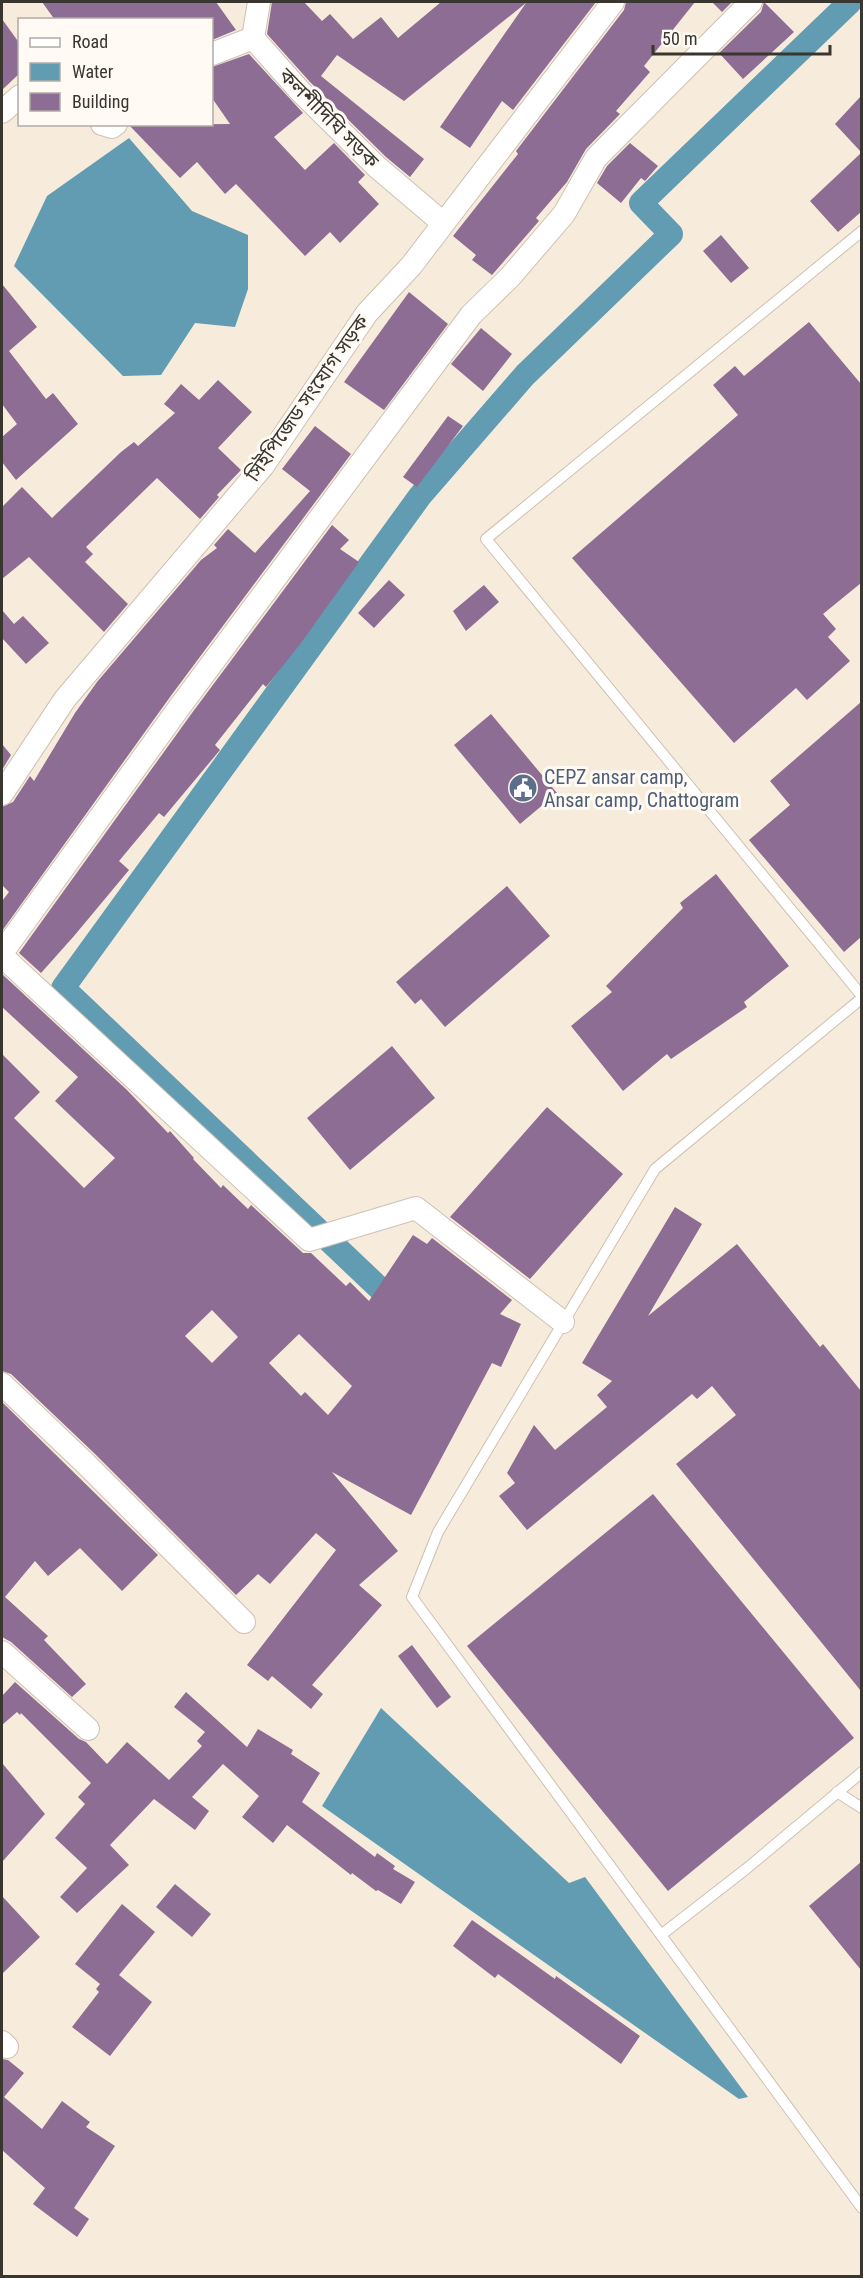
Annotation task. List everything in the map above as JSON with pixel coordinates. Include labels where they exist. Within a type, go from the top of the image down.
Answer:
[{"type":"street","points":[[213,54],[253,38],[259,2]]},
{"type":"street","name":"সিইপিজেড সংযোগ সড়ক","points":[[2,794],[65,699],[262,465],[367,313],[411,266],[613,2]]},
{"type":"street","points":[[563,1322],[416,1208],[309,1240],[2,955],[181,705],[471,315],[510,277],[564,214],[596,158],[751,2]]},
{"type":"street","name":"কলশীদিঘি সড়ক","points":[[253,38],[300,91],[377,167],[443,223]]},
{"type":"street","points":[[2,112],[18,98]]},
{"type":"street","points":[[2,1384],[85,1463],[244,1622]]},
{"type":"street","points":[[2,1652],[88,1729]]},
{"type":"lane","points":[[861,231],[486,539],[861,997],[655,1169],[438,1532],[412,1597],[861,2208]]},
{"type":"lane","points":[[661,1935],[746,1869],[861,1772]]},
{"type":"lane","points":[[837,1792],[861,1808]]},
{"type":"water","points":[[129,138],[192,211],[248,235],[248,289],[235,327],[195,323],[161,375],[123,376],[14,266],[47,196]]},
{"type":"water","points":[[381,1708],[569,1883],[585,1877],[748,2097],[739,2099],[322,1806]]},
{"type":"building","points":[[42,2],[216,2],[236,30],[213,40],[213,18],[54,18]]},
{"type":"building","points":[[272,2],[304,2],[322,21],[330,14],[353,39],[381,17],[398,38],[441,2],[596,2],[513,110],[502,101],[470,148],[440,127],[526,3],[404,101],[337,55],[321,76],[424,159],[410,177],[386,157],[310,82],[267,34]]},
{"type":"building","points":[[626,2],[695,2],[644,66],[650,72],[616,111],[620,114],[586,149],[567,182],[536,218],[539,221],[492,275],[472,260],[476,255],[453,236],[518,154],[516,151],[624,10]]},
{"type":"building","points":[[712,2],[732,2],[722,12]]},
{"type":"building","points":[[764,2],[794,32],[743,79],[719,53],[761,12]]},
{"type":"building","points":[[2,19],[18,41],[18,75],[2,90]]},
{"type":"building","points":[[249,54],[303,113],[274,137],[305,170],[334,143],[365,175],[358,182],[379,204],[340,243],[330,232],[305,256],[236,184],[225,194],[197,162],[180,178],[130,126],[230,124],[213,99],[213,67]]},
{"type":"building","points":[[861,96],[861,152],[835,124]]},
{"type":"building","points":[[630,143],[658,166],[645,181],[641,178],[621,203],[597,183],[607,166]]},
{"type":"building","points":[[861,153],[861,212],[838,232],[810,201]]},
{"type":"building","points":[[721,235],[749,268],[731,283],[703,251]]},
{"type":"building","points":[[2,284],[37,327],[9,351],[46,399],[53,393],[78,424],[16,480],[2,462],[2,437],[17,424],[2,404]]},
{"type":"building","points":[[409,292],[448,324],[384,410],[344,382]]},
{"type":"building","points":[[809,322],[861,384],[861,583],[823,614],[836,629],[828,637],[850,661],[807,700],[796,688],[734,743],[572,558],[738,415],[713,385],[735,366],[744,376]]},
{"type":"building","points":[[481,328],[512,354],[483,391],[451,364]]},
{"type":"building","points":[[218,380],[252,412],[218,448],[241,470],[217,495],[219,497],[200,519],[157,478],[86,547],[93,554],[85,562],[128,604],[104,632],[29,557],[2,579],[2,507],[22,487],[52,518],[121,452],[134,442],[138,446],[175,413],[164,404],[181,384],[199,400]]},
{"type":"building","points":[[448,416],[463,426],[417,487],[403,477]]},
{"type":"building","points":[[315,426],[351,454],[170,697],[2,931],[2,901],[9,892],[2,885],[2,807],[13,802],[30,776],[34,781],[75,713],[97,682],[201,560],[217,548],[214,545],[228,529],[255,553],[310,491],[282,469]]},
{"type":"building","points":[[332,525],[349,540],[340,549],[359,562],[301,643],[266,687],[263,684],[215,745],[220,750],[164,817],[159,813],[119,861],[129,870],[41,973],[19,953],[192,713]]},
{"type":"building","points":[[389,580],[405,595],[374,628],[358,613]]},
{"type":"building","points":[[484,585],[499,602],[466,631],[453,611]]},
{"type":"building","points":[[2,610],[14,624],[23,616],[49,643],[26,664],[2,638]]},
{"type":"building","points":[[861,702],[861,937],[844,952],[749,840],[790,805],[770,781]]},
{"type":"building","points":[[491,714],[557,793],[520,824],[454,745]]},
{"type":"building","points":[[2,744],[11,755],[2,770]]},
{"type":"building","points":[[716,874],[789,966],[744,1002],[747,1007],[671,1059],[667,1054],[623,1091],[571,1026],[612,992],[606,986],[683,908],[680,903]]},
{"type":"building","points":[[507,886],[550,936],[445,1027],[421,999],[415,1004],[396,982]]},
{"type":"building","points":[[2,974],[127,1090],[168,1133],[170,1131],[221,1188],[223,1185],[248,1209],[251,1205],[303,1253],[311,1253],[346,1286],[350,1282],[369,1301],[413,1235],[427,1244],[432,1238],[512,1300],[500,1314],[521,1324],[501,1367],[492,1363],[411,1515],[332,1472],[398,1551],[359,1585],[382,1605],[312,1685],[323,1694],[311,1709],[272,1676],[268,1681],[247,1665],[336,1550],[316,1533],[270,1584],[258,1574],[236,1595],[94,1453],[11,1374],[2,1371],[2,1054],[40,1092],[14,1118],[84,1188],[115,1158],[55,1101],[78,1077],[2,1007]],"holes":[[[212,1310],[238,1337],[212,1363],[185,1336]],[[299,1334],[352,1386],[328,1415],[305,1392],[301,1396],[269,1363]]]},
{"type":"building","points":[[392,1046],[435,1098],[350,1170],[307,1118]]},
{"type":"building","points":[[547,1107],[623,1174],[530,1279],[450,1217]]},
{"type":"building","points":[[675,1207],[702,1224],[648,1316],[737,1244],[820,1347],[823,1344],[861,1391],[861,1691],[676,1464],[736,1415],[712,1386],[697,1399],[692,1394],[527,1530],[499,1496],[515,1483],[507,1473],[534,1425],[555,1450],[607,1407],[597,1395],[612,1381],[582,1363]]},
{"type":"building","points":[[2,1402],[158,1555],[122,1591],[80,1548],[48,1576],[35,1561],[5,1597],[48,1636],[44,1640],[86,1684],[72,1697],[11,1642],[2,1637]]},
{"type":"building","points":[[653,1494],[854,1738],[668,1891],[467,1646]]},
{"type":"building","points":[[412,1645],[451,1697],[437,1708],[398,1656]]},
{"type":"building","points":[[15,1682],[79,1739],[86,1742],[107,1764],[127,1742],[169,1780],[202,1746],[197,1741],[205,1732],[174,1707],[186,1692],[247,1747],[258,1729],[293,1750],[291,1754],[320,1773],[302,1802],[375,1857],[377,1853],[395,1866],[393,1869],[415,1882],[401,1904],[378,1890],[376,1891],[352,1873],[351,1875],[287,1825],[273,1843],[242,1817],[259,1796],[223,1764],[192,1797],[209,1811],[195,1830],[154,1799],[110,1845],[129,1865],[77,1913],[60,1897],[87,1868],[55,1838],[85,1804],[78,1797],[91,1783],[21,1713],[20,1715],[17,1712],[2,1725],[2,1696]]},
{"type":"building","points":[[2,1763],[45,1814],[2,1862]]},
{"type":"building","points":[[861,1862],[861,1970],[809,1906]]},
{"type":"building","points":[[175,1884],[211,1914],[192,1937],[156,1907]]},
{"type":"building","points":[[2,1896],[40,1937],[2,1974]]},
{"type":"building","points":[[122,1904],[155,1932],[119,1975],[152,2002],[110,2056],[72,2027],[99,1992],[96,1989],[100,1984],[75,1964]]},
{"type":"building","points":[[472,1920],[640,2036],[621,2064],[498,1974],[495,1978],[453,1946]]},
{"type":"building","points":[[2,2059],[8,2060],[24,2073],[4,2097],[42,2129],[62,2101],[90,2122],[86,2127],[115,2146],[74,2208],[89,2219],[77,2237],[33,2204],[45,2188],[2,2150]]},
{"type":"waterway","points":[[396,1304],[63,988],[420,496],[525,375],[671,234],[641,203],[850,2]]},
{"type":"place","name":"CEPZ ansar camp, Ansar camp, Chattogram","points":[[523,788]]}]
